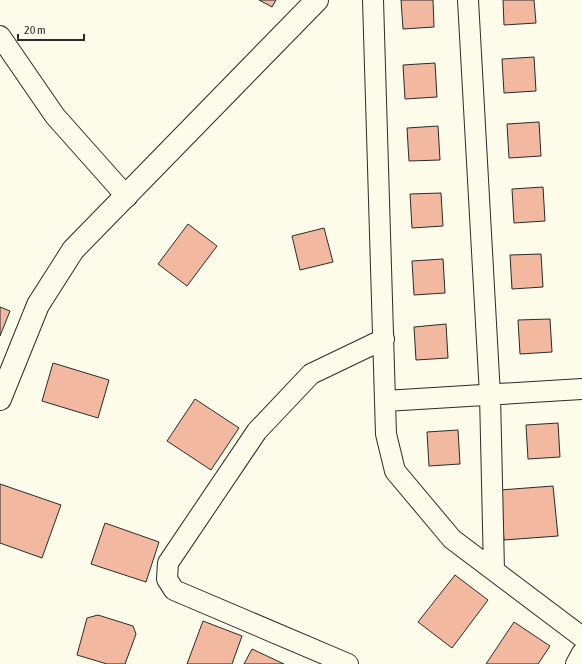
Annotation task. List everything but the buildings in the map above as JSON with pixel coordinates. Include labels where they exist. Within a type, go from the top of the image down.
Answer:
[{"type":"street","points":[[0,399],[38,305],[74,250],[317,0]]},
{"type":"street","points":[[373,0],[386,434],[395,471],[452,539],[582,636]]},
{"type":"street","points":[[468,0],[490,395],[494,570]]},
{"type":"street","points":[[0,36],[55,116],[127,197]]},
{"type":"street","points":[[348,664],[174,590],[167,579],[168,563],[257,431],[311,374],[384,340]]},
{"type":"street","points":[[385,401],[582,389]]},
{"type":"street","points":[[576,664],[582,653]]}]
